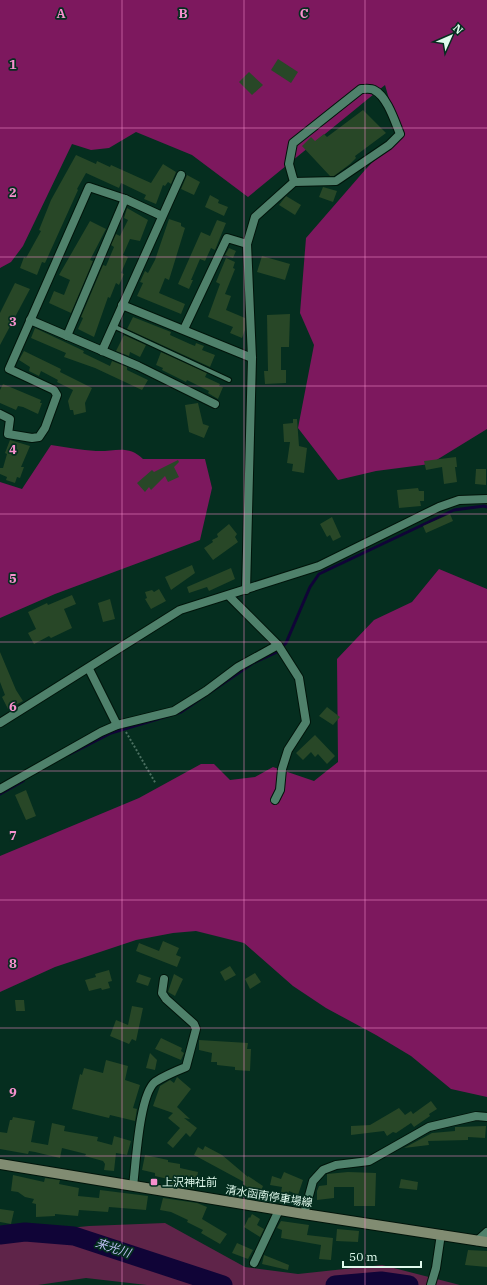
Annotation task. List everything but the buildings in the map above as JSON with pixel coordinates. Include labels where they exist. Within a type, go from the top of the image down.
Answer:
[{"type":"main road","name":"清水函南停車場線","points":[[0,1164],[304,1214],[482,1241]]},
{"type":"street","points":[[246,590],[252,358],[247,244],[255,217],[294,182],[336,181],[389,146],[400,134],[389,108],[374,90],[361,89],[293,143],[289,164],[294,182]]},
{"type":"street","points":[[102,351],[181,176]]},
{"type":"street","points":[[0,414],[10,419],[8,434],[32,438],[39,437],[46,428],[58,396],[54,390],[9,370],[89,187],[125,199],[162,216]]},
{"type":"street","points":[[67,336],[125,199]]},
{"type":"street","points":[[184,329],[227,238],[247,244]]},
{"type":"street","points":[[122,305],[252,358]]},
{"type":"street","points":[[30,320],[138,366],[215,404]]},
{"type":"street","points":[[0,723],[89,669],[149,628],[180,610],[230,596],[319,566],[440,507],[459,500],[487,499]]},
{"type":"street","points":[[230,596],[278,645],[299,678],[306,722],[288,750],[282,769],[280,790],[276,800]]},
{"type":"street","points":[[0,789],[101,732],[121,724],[174,711],[206,691],[244,663],[278,645]]},
{"type":"street","points":[[89,669],[121,724]]},
{"type":"street","points":[[133,1186],[142,1115],[149,1091],[155,1082],[186,1067],[196,1029],[194,1024],[166,999],[162,993],[164,979]]},
{"type":"street","points":[[304,1214],[313,1181],[323,1170],[336,1165],[369,1161],[429,1127],[476,1116],[487,1117]]},
{"type":"street","points":[[254,1263],[279,1210]]},
{"type":"street","points":[[482,1241],[487,1232]]},
{"type":"street","points":[[431,1285],[436,1268],[441,1234]]},
{"type":"lane","points":[[113,326],[228,380]]},
{"type":"path","points":[[121,724],[156,784]]},
{"type":"shaded area","points":[[0,0],[487,0],[487,429],[430,464],[376,471],[338,480],[298,428],[314,345],[300,313],[306,238],[365,170],[399,134],[385,85],[248,197],[192,155],[136,132],[109,148],[91,150],[72,144],[23,246],[11,262],[0,268]]},
{"type":"shaded area","points":[[51,445],[96,451],[126,450],[137,454],[143,459],[205,459],[212,488],[200,540],[55,594],[0,618],[0,482],[22,489]]},
{"type":"shaded area","points":[[439,569],[487,589],[487,1097],[451,1089],[411,1056],[326,1008],[293,986],[244,943],[196,931],[173,933],[136,940],[55,967],[0,992],[0,856],[139,798],[201,764],[214,764],[230,780],[255,777],[273,767],[314,781],[338,762],[337,659],[374,620],[412,602]]},
{"type":"shaded area","points":[[165,1223],[245,1267],[298,1274],[382,1265],[460,1285],[147,1285],[86,1278],[38,1285],[0,1285],[0,1235],[89,1226]]},
{"type":"waterway","points":[[70,754],[111,733],[181,712],[253,663],[277,652],[286,643],[310,587],[319,574],[454,510],[484,506],[487,507]]},
{"type":"waterway","points":[[0,794],[23,781]]},
{"type":"waterway","name":"来光川","points":[[0,1235],[25,1232],[74,1236],[223,1285]]},
{"type":"waterway","name":"来光川","points":[[335,1285],[381,1281],[409,1285]]},
{"type":"place","name":"上沢神社前","points":[[154,1182]]}]
